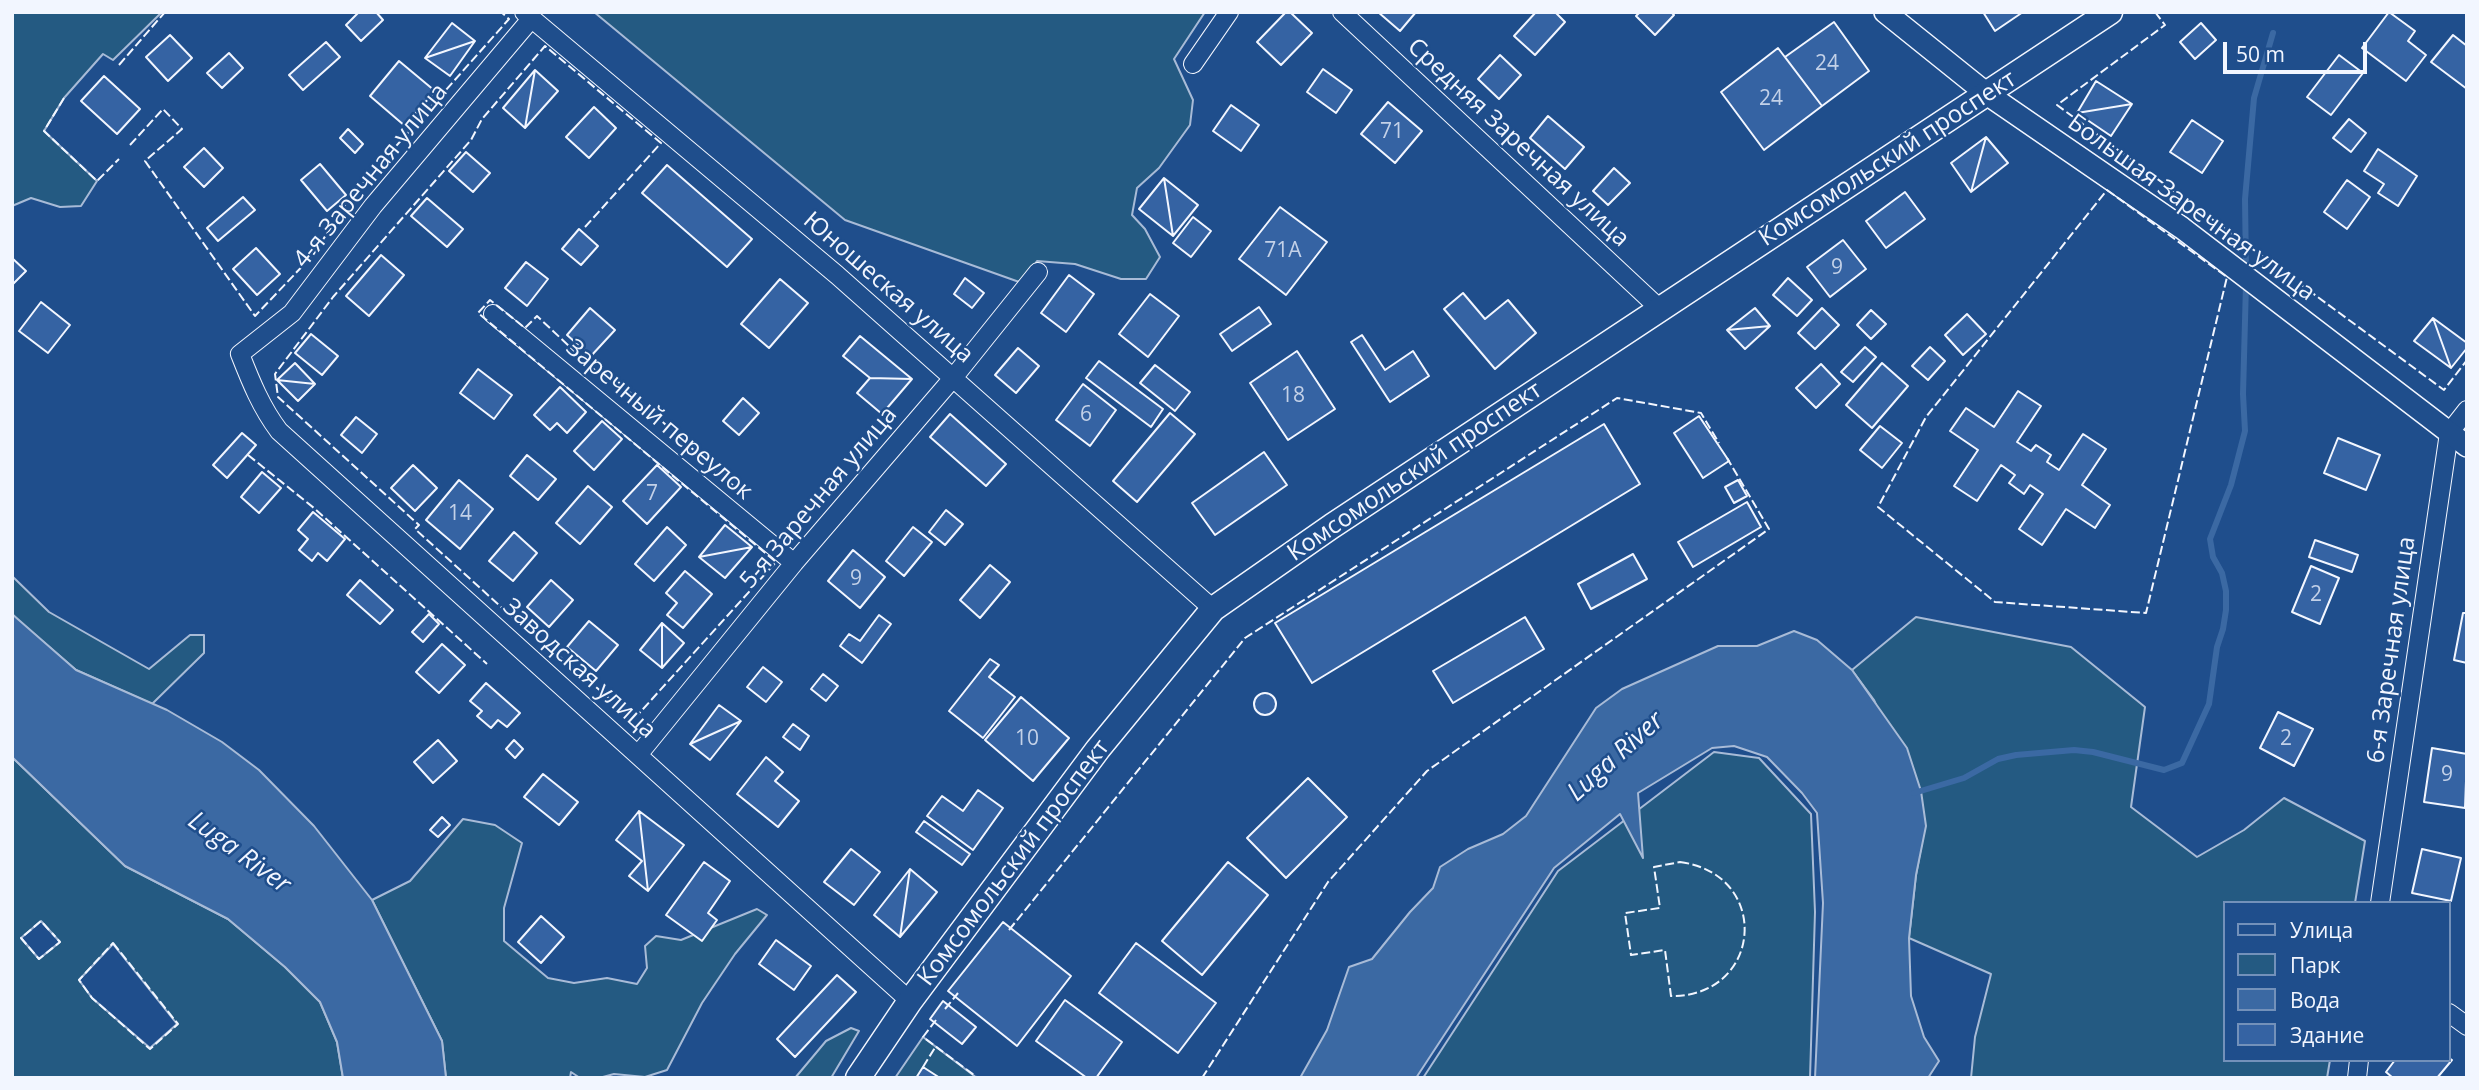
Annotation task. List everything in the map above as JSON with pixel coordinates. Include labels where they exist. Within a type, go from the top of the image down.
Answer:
[{"type":"main road","name":"Комсомольский проспект","points":[[858,1078],[910,1001],[1098,749],[1213,609],[1332,526],[2110,12]]},
{"type":"street","points":[[1193,64],[1229,12]]},
{"type":"street","name":"Средняя Заречная улица","points":[[1342,12],[1660,309]]},
{"type":"street","name":"Большая Заречная улица","points":[[1885,12],[1987,94],[2182,228],[2467,446]]},
{"type":"street","name":"4-я Заречная улица","points":[[240,354],[292,313],[373,205],[527,16]]},
{"type":"street","name":"Юношеская улица","points":[[527,16],[818,259],[1213,609]]},
{"type":"street","name":"5-я Заречная улица","points":[[638,755],[794,563],[953,377],[1038,272]]},
{"type":"street","name":"Заречный переулок","points":[[493,314],[794,563]]},
{"type":"street","name":"Заводская улица","points":[[240,354],[262,408],[279,431],[910,1001]]},
{"type":"street","name":"6-я Заречная улица","points":[[2380,901],[2449,433],[2467,410]]},
{"type":"street","points":[[2451,1014],[2467,1026]]},
{"type":"green space","points":[[12,12],[162,12],[113,60],[103,54],[64,98],[44,131],[97,181],[81,206],[60,207],[31,198],[12,206]]},
{"type":"green space","points":[[594,12],[1205,12],[1174,59],[1193,100],[1190,125],[1159,168],[1137,188],[1132,215],[1145,229],[1160,257],[1146,279],[1121,279],[1075,264],[1037,261],[1022,283],[845,220]]},
{"type":"green space","points":[[12,576],[49,612],[149,669],[190,635],[204,635],[204,653],[152,704],[76,670],[19,621],[12,614]]},
{"type":"green space","points":[[1916,617],[2071,647],[2145,707],[2131,807],[2197,857],[2244,830],[2284,798],[2365,841],[2355,901],[2224,901],[2224,1062],[2330,1062],[2327,1078],[1971,1078],[1975,1037],[1991,974],[1909,938],[1925,826],[1874,700],[1852,670]]},
{"type":"green space","points":[[1714,752],[1759,758],[1811,814],[1815,912],[1810,1078],[1423,1078],[1558,871]]},
{"type":"green space","points":[[12,757],[125,866],[228,919],[285,967],[320,1002],[337,1042],[343,1078],[12,1078]],"holes":[[[41,921],[60,942],[39,959],[21,938]],[[113,944],[177,1024],[150,1048],[92,998],[79,980]]]},
{"type":"green space","points":[[463,819],[495,825],[522,843],[504,908],[504,941],[548,978],[574,983],[607,978],[637,984],[647,968],[645,946],[656,936],[681,940],[757,909],[767,915],[735,954],[702,1003],[667,1070],[645,1077],[614,1074],[599,1078],[580,1078],[571,1072],[570,1078],[446,1078],[442,1041],[372,900],[410,881]]},
{"type":"green space","points":[[851,1028],[859,1031],[831,1078],[795,1078],[826,1041]]},
{"type":"green space","points":[[923,1037],[977,1078],[895,1078]]},
{"type":"water","name":"Luga River","points":[[12,614],[76,670],[167,710],[222,742],[259,770],[314,826],[372,900],[442,1041],[446,1078],[343,1078],[337,1042],[320,1002],[285,967],[228,919],[125,866],[12,757]]},
{"type":"water","name":"Luga River","points":[[1794,631],[1817,640],[1852,670],[1907,748],[1921,791],[1926,826],[1916,875],[1909,938],[1911,996],[1924,1037],[1939,1061],[1928,1078],[1815,1078],[1823,903],[1817,813],[1802,793],[1767,757],[1734,746],[1712,748],[1638,793],[1643,858],[1620,814],[1554,868],[1416,1078],[1300,1078],[1327,1030],[1349,967],[1372,959],[1433,888],[1440,867],[1468,849],[1503,834],[1526,816],[1596,708],[1622,689],[1718,646],[1757,646]]},
{"type":"building","points":[[359,12],[376,12],[383,20],[361,41],[346,25]]},
{"type":"building","points":[[1286,12],[1290,12],[1312,33],[1281,65],[1257,42]]},
{"type":"building","points":[[1378,12],[1416,12],[1400,31]]},
{"type":"building","points":[[1536,12],[1555,12],[1565,22],[1535,55],[1514,36]]},
{"type":"building","points":[[1640,12],[1671,12],[1674,15],[1655,35],[1636,16]]},
{"type":"building","points":[[1983,12],[2023,12],[1995,31]]},
{"type":"building","points":[[2389,12],[2415,31],[2408,41],[2426,55],[2406,81],[2362,48]]},
{"type":"building","points":[[1834,22],[1869,71],[1822,106],[1785,57]]},
{"type":"building","points":[[452,23],[475,41],[425,58]]},
{"type":"building","points":[[2201,23],[2216,40],[2195,59],[2180,42]]},
{"type":"building","points":[[170,35],[192,58],[168,81],[146,57]]},
{"type":"building","points":[[2453,35],[2467,46],[2467,89],[2431,62]]},
{"type":"building","points":[[475,41],[450,76],[425,58]]},
{"type":"building","points":[[326,42],[340,57],[303,90],[289,75]]},
{"type":"building","points":[[1778,48],[1822,106],[1764,150],[1721,92]]},
{"type":"building","points":[[229,53],[243,68],[222,88],[207,73]]},
{"type":"building","points":[[1500,55],[1521,75],[1499,99],[1478,79]]},
{"type":"building","points":[[2339,55],[2363,73],[2331,115],[2307,97]]},
{"type":"building","points":[[399,61],[435,91],[405,126],[370,96]]},
{"type":"building","points":[[1323,69],[1352,90],[1336,113],[1307,92]]},
{"type":"building","points":[[535,70],[525,128],[503,108]]},
{"type":"building","points":[[535,70],[558,91],[525,128]]},
{"type":"building","points":[[104,76],[140,109],[117,134],[81,101]]},
{"type":"building","points":[[2096,81],[2132,104],[2077,113]]},
{"type":"building","points":[[1388,102],[1422,131],[1395,163],[1361,134]]},
{"type":"building","points":[[2132,104],[2111,136],[2077,113]]},
{"type":"building","points":[[1231,105],[1259,125],[1241,151],[1213,131]]},
{"type":"building","points":[[594,107],[616,128],[589,158],[566,137]]},
{"type":"building","points":[[1548,116],[1584,147],[1565,169],[1530,138]]},
{"type":"building","points":[[2349,119],[2366,133],[2351,152],[2333,138]]},
{"type":"building","points":[[2192,120],[2223,141],[2202,173],[2170,152]]},
{"type":"building","points":[[348,129],[363,144],[355,153],[340,138]]},
{"type":"building","points":[[1986,137],[2008,163],[1971,192]]},
{"type":"building","points":[[1986,137],[1971,192],[1951,163]]},
{"type":"building","points":[[204,148],[223,168],[204,187],[184,167]]},
{"type":"building","points":[[2378,149],[2417,176],[2398,206],[2378,193],[2384,184],[2364,171]]},
{"type":"building","points":[[466,152],[490,173],[473,192],[449,171]]},
{"type":"building","points":[[320,164],[346,195],[327,211],[301,180]]},
{"type":"building","points":[[667,165],[752,239],[727,267],[642,193]]},
{"type":"building","points":[[1614,168],[1630,183],[1608,205],[1593,191]]},
{"type":"building","points":[[1164,178],[1198,205],[1173,236]]},
{"type":"building","points":[[1164,178],[1173,236],[1139,209]]},
{"type":"building","points":[[2347,180],[2370,197],[2347,229],[2324,212]]},
{"type":"building","points":[[1905,192],[1925,219],[1886,248],[1866,221]]},
{"type":"building","points":[[243,197],[255,210],[218,241],[207,228]]},
{"type":"building","points":[[427,198],[463,229],[447,247],[411,216]]},
{"type":"building","points":[[1280,207],[1327,242],[1286,295],[1239,259]]},
{"type":"building","points":[[1193,217],[1211,231],[1191,257],[1173,243]]},
{"type":"building","points":[[579,229],[598,246],[581,265],[562,249]]},
{"type":"building","points":[[1843,240],[1866,269],[1830,297],[1807,267]]},
{"type":"building","points":[[256,248],[280,274],[257,295],[233,269]]},
{"type":"building","points":[[381,255],[404,275],[369,316],[346,296]]},
{"type":"building","points":[[12,258],[26,271],[12,285]]},
{"type":"building","points":[[526,262],[548,279],[527,306],[505,288]]},
{"type":"building","points":[[1069,275],[1094,294],[1066,332],[1041,313]]},
{"type":"building","points":[[965,278],[984,293],[972,308],[954,294]]},
{"type":"building","points":[[1788,278],[1812,300],[1797,316],[1773,295]]},
{"type":"building","points":[[780,279],[808,303],[769,348],[741,324]]},
{"type":"building","points":[[1463,293],[1485,319],[1508,300],[1536,333],[1495,369],[1444,309]]},
{"type":"building","points":[[1150,294],[1179,316],[1148,357],[1119,334]]},
{"type":"building","points":[[41,302],[70,325],[48,353],[19,331]]},
{"type":"building","points":[[1259,307],[1271,324],[1232,351],[1220,334]]},
{"type":"building","points":[[590,308],[615,330],[591,356],[567,335]]},
{"type":"building","points":[[1755,308],[1770,326],[1727,330]]},
{"type":"building","points":[[1822,308],[1839,325],[1815,349],[1798,333]]},
{"type":"building","points":[[1871,310],[1886,324],[1871,339],[1857,325]]},
{"type":"building","points":[[1967,314],[1986,334],[1963,355],[1945,335]]},
{"type":"building","points":[[2433,318],[2451,368],[2414,341]]},
{"type":"building","points":[[2433,318],[2467,343],[2467,348],[2451,368]]},
{"type":"building","points":[[1770,326],[1745,349],[1727,330]]},
{"type":"building","points":[[311,334],[338,356],[322,375],[295,353]]},
{"type":"building","points":[[1362,335],[1385,370],[1413,351],[1429,376],[1390,402],[1351,342]]},
{"type":"building","points":[[860,336],[912,379],[870,378],[843,356]]},
{"type":"building","points":[[1865,347],[1876,357],[1853,382],[1841,372]]},
{"type":"building","points":[[1930,347],[1945,361],[1928,380],[1912,366]]},
{"type":"building","points":[[1018,348],[1039,366],[1016,393],[995,375]]},
{"type":"building","points":[[1297,351],[1335,409],[1288,440],[1250,383]]},
{"type":"building","points":[[1099,361],[1163,409],[1151,427],[1086,378]]},
{"type":"building","points":[[295,363],[315,384],[277,380]]},
{"type":"building","points":[[1882,363],[1908,386],[1872,428],[1846,405]]},
{"type":"building","points":[[1821,364],[1840,384],[1816,408],[1796,388]]},
{"type":"building","points":[[1155,365],[1190,392],[1175,411],[1140,383]]},
{"type":"building","points":[[478,369],[512,395],[494,419],[460,393]]},
{"type":"building","points":[[870,378],[912,379],[882,414],[857,393]]},
{"type":"building","points":[[277,380],[315,384],[298,401]]},
{"type":"building","points":[[1083,384],[1116,410],[1090,446],[1056,420]]},
{"type":"building","points":[[560,387],[586,412],[567,433],[557,423],[550,430],[534,415]]},
{"type":"building","points":[[2018,391],[2041,406],[2017,442],[2031,451],[2036,445],[2051,455],[2047,462],[2059,470],[2083,434],[2106,449],[2082,485],[2110,505],[2095,528],[2066,509],[2042,545],[2019,529],[2043,494],[2030,485],[2024,494],[2009,483],[2015,475],[2001,465],[1977,501],[1954,486],[1978,450],[1950,431],[1966,408],[1994,427]]},
{"type":"building","points":[[743,398],[759,413],[739,435],[723,421]]},
{"type":"building","points":[[1170,413],[1195,434],[1137,502],[1113,481]]},
{"type":"building","points":[[950,414],[1006,464],[986,486],[930,437]]},
{"type":"building","points":[[1699,416],[1729,461],[1703,478],[1674,433]]},
{"type":"building","points":[[356,417],[377,434],[362,453],[341,435]]},
{"type":"building","points":[[602,421],[622,439],[594,470],[574,451]]},
{"type":"building","points":[[1604,424],[1640,484],[1312,683],[1275,623]]},
{"type":"building","points":[[1880,426],[1902,443],[1882,468],[1860,450]]},
{"type":"building","points":[[242,433],[256,445],[227,478],[213,465]]},
{"type":"building","points":[[2338,438],[2380,455],[2366,490],[2324,473]]},
{"type":"building","points":[[1264,452],[1287,485],[1215,535],[1192,503]]},
{"type":"building","points":[[527,455],[556,479],[538,500],[510,476]]},
{"type":"building","points":[[413,465],[437,488],[415,511],[391,488]]},
{"type":"building","points":[[657,465],[681,487],[647,524],[623,501]]},
{"type":"building","points":[[262,472],[281,488],[259,513],[241,497]]},
{"type":"building","points":[[459,480],[493,509],[460,549],[426,520]]},
{"type":"building","points":[[1738,480],[1747,496],[1734,503],[1725,487]]},
{"type":"building","points":[[588,486],[612,507],[580,544],[556,523]]},
{"type":"building","points":[[1747,502],[1761,527],[1693,567],[1678,542]]},
{"type":"building","points":[[946,510],[963,524],[945,545],[929,532]]},
{"type":"building","points":[[313,512],[345,539],[327,561],[318,553],[312,561],[299,550],[308,539],[298,530]]},
{"type":"building","points":[[725,525],[752,547],[699,557]]},
{"type":"building","points":[[667,527],[686,545],[654,581],[635,564]]},
{"type":"building","points":[[913,527],[932,542],[904,576],[886,561]]},
{"type":"building","points":[[514,532],[537,553],[513,581],[489,561]]},
{"type":"building","points":[[2315,540],[2358,555],[2352,572],[2309,557]]},
{"type":"building","points":[[752,547],[725,578],[699,557]]},
{"type":"building","points":[[853,550],[885,577],[860,608],[828,581]]},
{"type":"building","points":[[1633,554],[1647,579],[1591,609],[1578,584]]},
{"type":"building","points":[[990,565],[1010,582],[980,618],[960,600]]},
{"type":"building","points":[[2311,566],[2339,578],[2320,624],[2292,612]]},
{"type":"building","points":[[685,571],[712,594],[683,628],[667,615],[677,603],[666,593]]},
{"type":"building","points":[[360,580],[393,610],[380,624],[347,595]]},
{"type":"building","points":[[551,580],[573,600],[549,627],[527,607]]},
{"type":"building","points":[[2463,613],[2467,613],[2467,663],[2454,660]]},
{"type":"building","points":[[429,614],[439,624],[423,642],[412,632]]},
{"type":"building","points":[[879,615],[891,624],[862,663],[840,646],[849,634],[860,641]]},
{"type":"building","points":[[1525,617],[1544,649],[1453,703],[1433,671]]},
{"type":"building","points":[[589,621],[618,645],[596,671],[567,647]]},
{"type":"building","points":[[662,623],[662,668],[640,650]]},
{"type":"building","points":[[662,623],[684,643],[662,668]]},
{"type":"building","points":[[442,644],[465,665],[439,693],[416,672]]},
{"type":"building","points":[[990,659],[999,665],[989,677],[1015,697],[983,738],[949,711]]},
{"type":"building","points":[[763,667],[782,682],[766,702],[747,687]]},
{"type":"building","points":[[823,674],[838,686],[826,701],[811,689]]},
{"type":"building","points":[[486,683],[520,713],[507,727],[498,720],[491,728],[477,716],[482,711],[470,701]]},
{"type":"building","points":[[1265,693],[1273,696],[1276,704],[1273,712],[1265,715],[1257,712],[1254,704],[1257,696]]},
{"type":"building","points":[[1021,697],[1069,738],[1033,781],[985,740]]},
{"type":"building","points":[[719,705],[741,721],[690,744]]},
{"type":"building","points":[[2278,712],[2313,729],[2294,766],[2260,748]]},
{"type":"building","points":[[741,721],[710,760],[690,744]]},
{"type":"building","points":[[793,724],[809,736],[800,750],[783,737]]},
{"type":"building","points":[[438,740],[457,761],[433,783],[414,762]]},
{"type":"building","points":[[514,740],[523,749],[515,758],[506,749]]},
{"type":"building","points":[[2432,748],[2467,754],[2465,808],[2424,802]]},
{"type":"building","points":[[766,757],[783,772],[775,781],[799,801],[778,827],[737,794]]},
{"type":"building","points":[[543,774],[578,802],[559,825],[524,797]]},
{"type":"building","points":[[1308,778],[1347,817],[1286,878],[1247,838]]},
{"type":"building","points":[[978,790],[1003,808],[973,850],[927,816],[942,796],[963,811]]},
{"type":"building","points":[[639,811],[648,891],[629,876],[642,861],[616,840]]},
{"type":"building","points":[[639,811],[684,845],[648,891]]},
{"type":"building","points":[[442,817],[450,825],[438,837],[430,830]]},
{"type":"building","points":[[924,821],[970,854],[962,865],[916,832]]},
{"type":"building","points":[[851,849],[880,872],[854,905],[824,882]]},
{"type":"building","points":[[2422,849],[2461,858],[2451,901],[2412,893]]},
{"type":"building","points":[[704,862],[730,881],[708,913],[717,920],[702,941],[666,915]]},
{"type":"building","points":[[1228,862],[1268,895],[1202,975],[1162,941]]},
{"type":"building","points":[[910,869],[937,892],[900,937]]},
{"type":"building","points":[[910,869],[900,937],[874,915]]},
{"type":"building","points":[[541,916],[564,937],[541,963],[518,942]]},
{"type":"building","points":[[1003,922],[1071,976],[1017,1046],[948,991]]},
{"type":"building","points":[[776,940],[811,966],[794,990],[759,964]]},
{"type":"building","points":[[1136,943],[1216,1003],[1178,1053],[1099,993]]},
{"type":"building","points":[[837,975],[856,992],[795,1057],[777,1039]]},
{"type":"building","points":[[1065,1000],[1122,1042],[1096,1078],[1087,1078],[1036,1041]]},
{"type":"building","points":[[943,1001],[976,1027],[962,1044],[930,1019]]},
{"type":"building","points":[[2394,1062],[2450,1062],[2437,1078],[2393,1078],[2386,1072]]},
{"type":"building","points":[[923,1067],[940,1078],[916,1078]]},
{"type":"waterway","points":[[2246,269],[2245,199],[2254,98],[2273,33]]},
{"type":"waterway","points":[[1914,793],[1964,778],[1998,759],[2016,755],[2074,750],[2093,752],[2164,770],[2182,763],[2209,704],[2217,647],[2226,610],[2222,573],[2213,557],[2210,539],[2231,485],[2245,431],[2243,394],[2246,284]]},
{"type":"fence","points":[[119,65],[165,12]]},
{"type":"fence","points":[[130,145],[163,109],[182,129],[145,161],[255,316],[313,255],[350,198],[509,19],[501,12]]},
{"type":"fence","points":[[2155,12],[2165,25],[2057,105],[2444,390],[2467,360]]},
{"type":"fence","points":[[585,227],[661,143],[545,46],[482,119],[471,140],[333,297],[275,374],[278,397],[419,525],[415,529],[510,615],[634,719],[776,562],[478,313],[490,300],[525,328],[537,316],[601,376],[606,371],[737,489]]},
{"type":"fence","points":[[64,98],[44,131],[97,181],[119,159]]},
{"type":"fence","points":[[2107,190],[2227,277],[2146,613],[1995,602],[1878,507],[1926,417],[2107,190]]},
{"type":"fence","points":[[1009,930],[1245,638],[1617,398],[1701,413],[1719,443]]},
{"type":"fence","points":[[248,455],[314,508],[487,664]]},
{"type":"fence","points":[[1202,1078],[1328,882],[1427,771],[1769,529],[1727,458]]},
{"type":"fence","points":[[1680,862],[1710,871],[1730,888],[1742,910],[1744,934],[1739,957],[1724,977],[1702,991],[1671,996],[1665,950],[1631,955],[1625,913],[1660,908],[1654,867],[1680,862]]},
{"type":"fence","points":[[49,930],[41,921],[21,938],[39,959],[60,942],[52,933]]},
{"type":"fence","points":[[113,943],[178,1024],[150,1049],[92,998],[79,980],[113,943]]},
{"type":"fence","points":[[945,1009],[958,993]]},
{"type":"fence","points":[[936,1020],[923,1037],[978,1078]]},
{"type":"fence","points":[[923,1067],[936,1046]]}]
